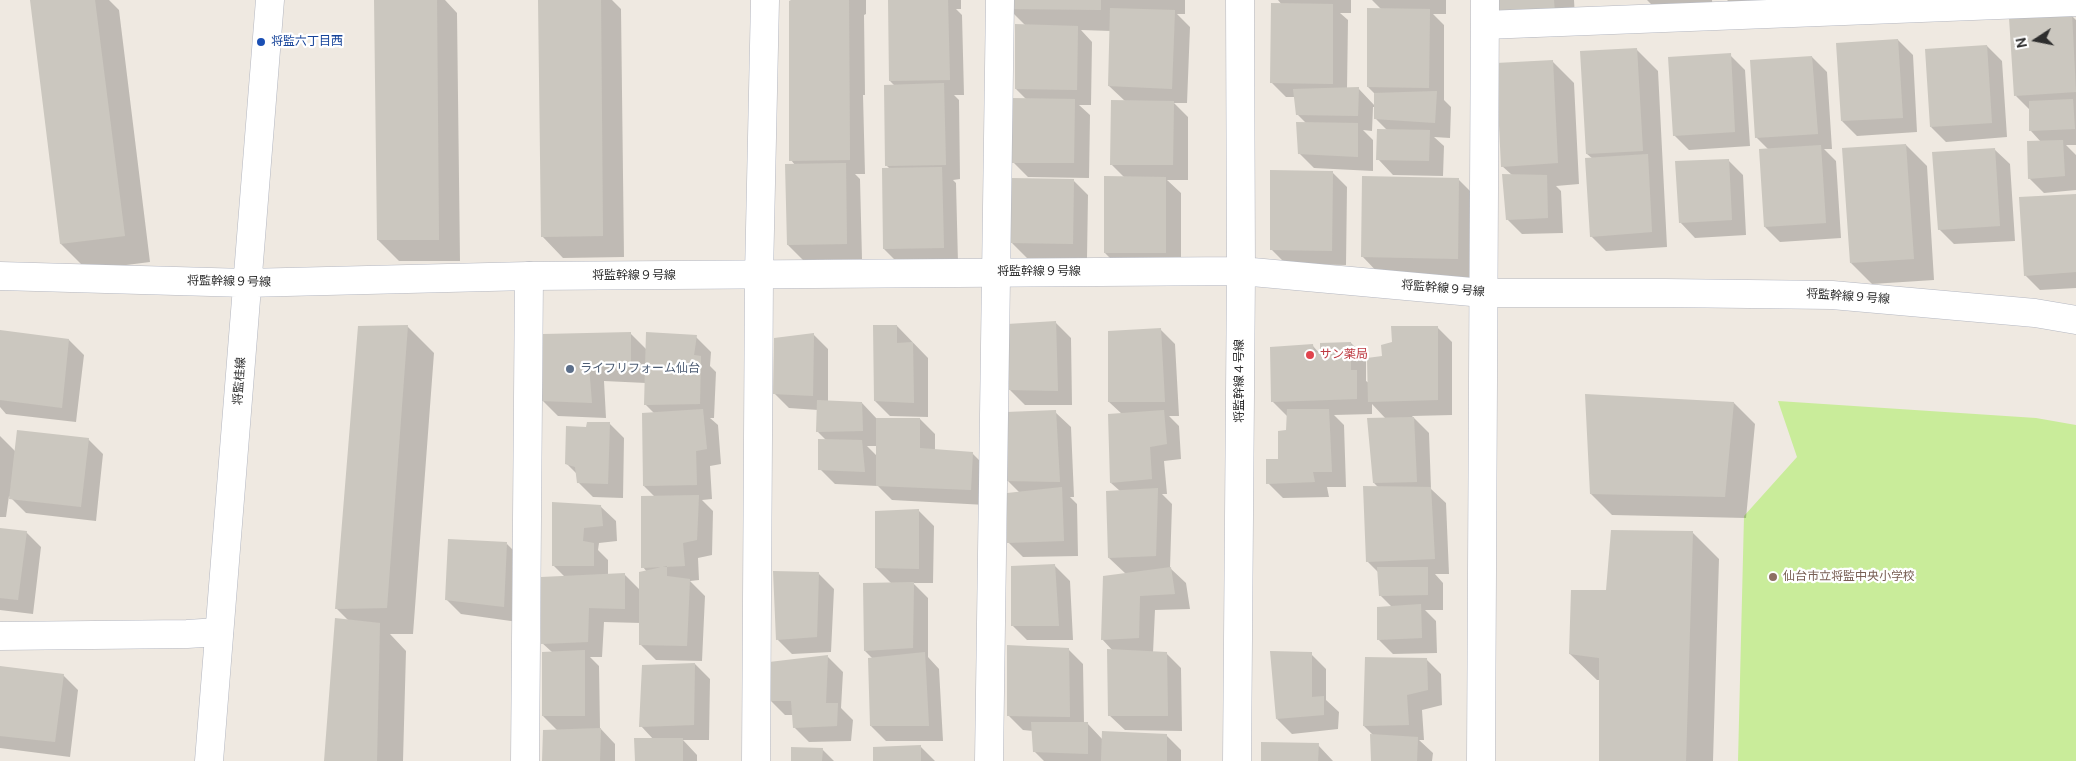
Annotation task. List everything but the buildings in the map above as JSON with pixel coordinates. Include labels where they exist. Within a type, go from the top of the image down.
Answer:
[{"type":"street","name":"将監桂線","points":[[209,761],[270,0]]},
{"type":"street","points":[[756,761],[760,275],[765,0]]},
{"type":"street","points":[[989,761],[1000,0]]},
{"type":"street","name":"将監幹線４号線","points":[[1237,761],[1241,271],[1240,0]]},
{"type":"street","points":[[1481,761],[1485,12],[2076,2]]},
{"type":"street","name":"将監幹線９号線","points":[[0,276],[246,283],[529,276],[1241,271],[1482,293],[1832,295],[2026,312],[2076,320]]},
{"type":"street","points":[[525,761],[529,276]]},
{"type":"street","points":[[0,636],[219,632]]},
{"type":"green space","points":[[1778,401],[2036,418],[2076,425],[2076,761],[1738,761],[1744,516],[1797,457]]},
{"type":"place","name":"将監六丁目西","points":[[261,42]]},
{"type":"place","name":"サン薬局","points":[[1310,355]]},
{"type":"place","name":"ライフリフォーム仙台","points":[[570,369]]},
{"type":"place","name":"仙台市立将監中央小学校","points":[[1773,577]]}]
